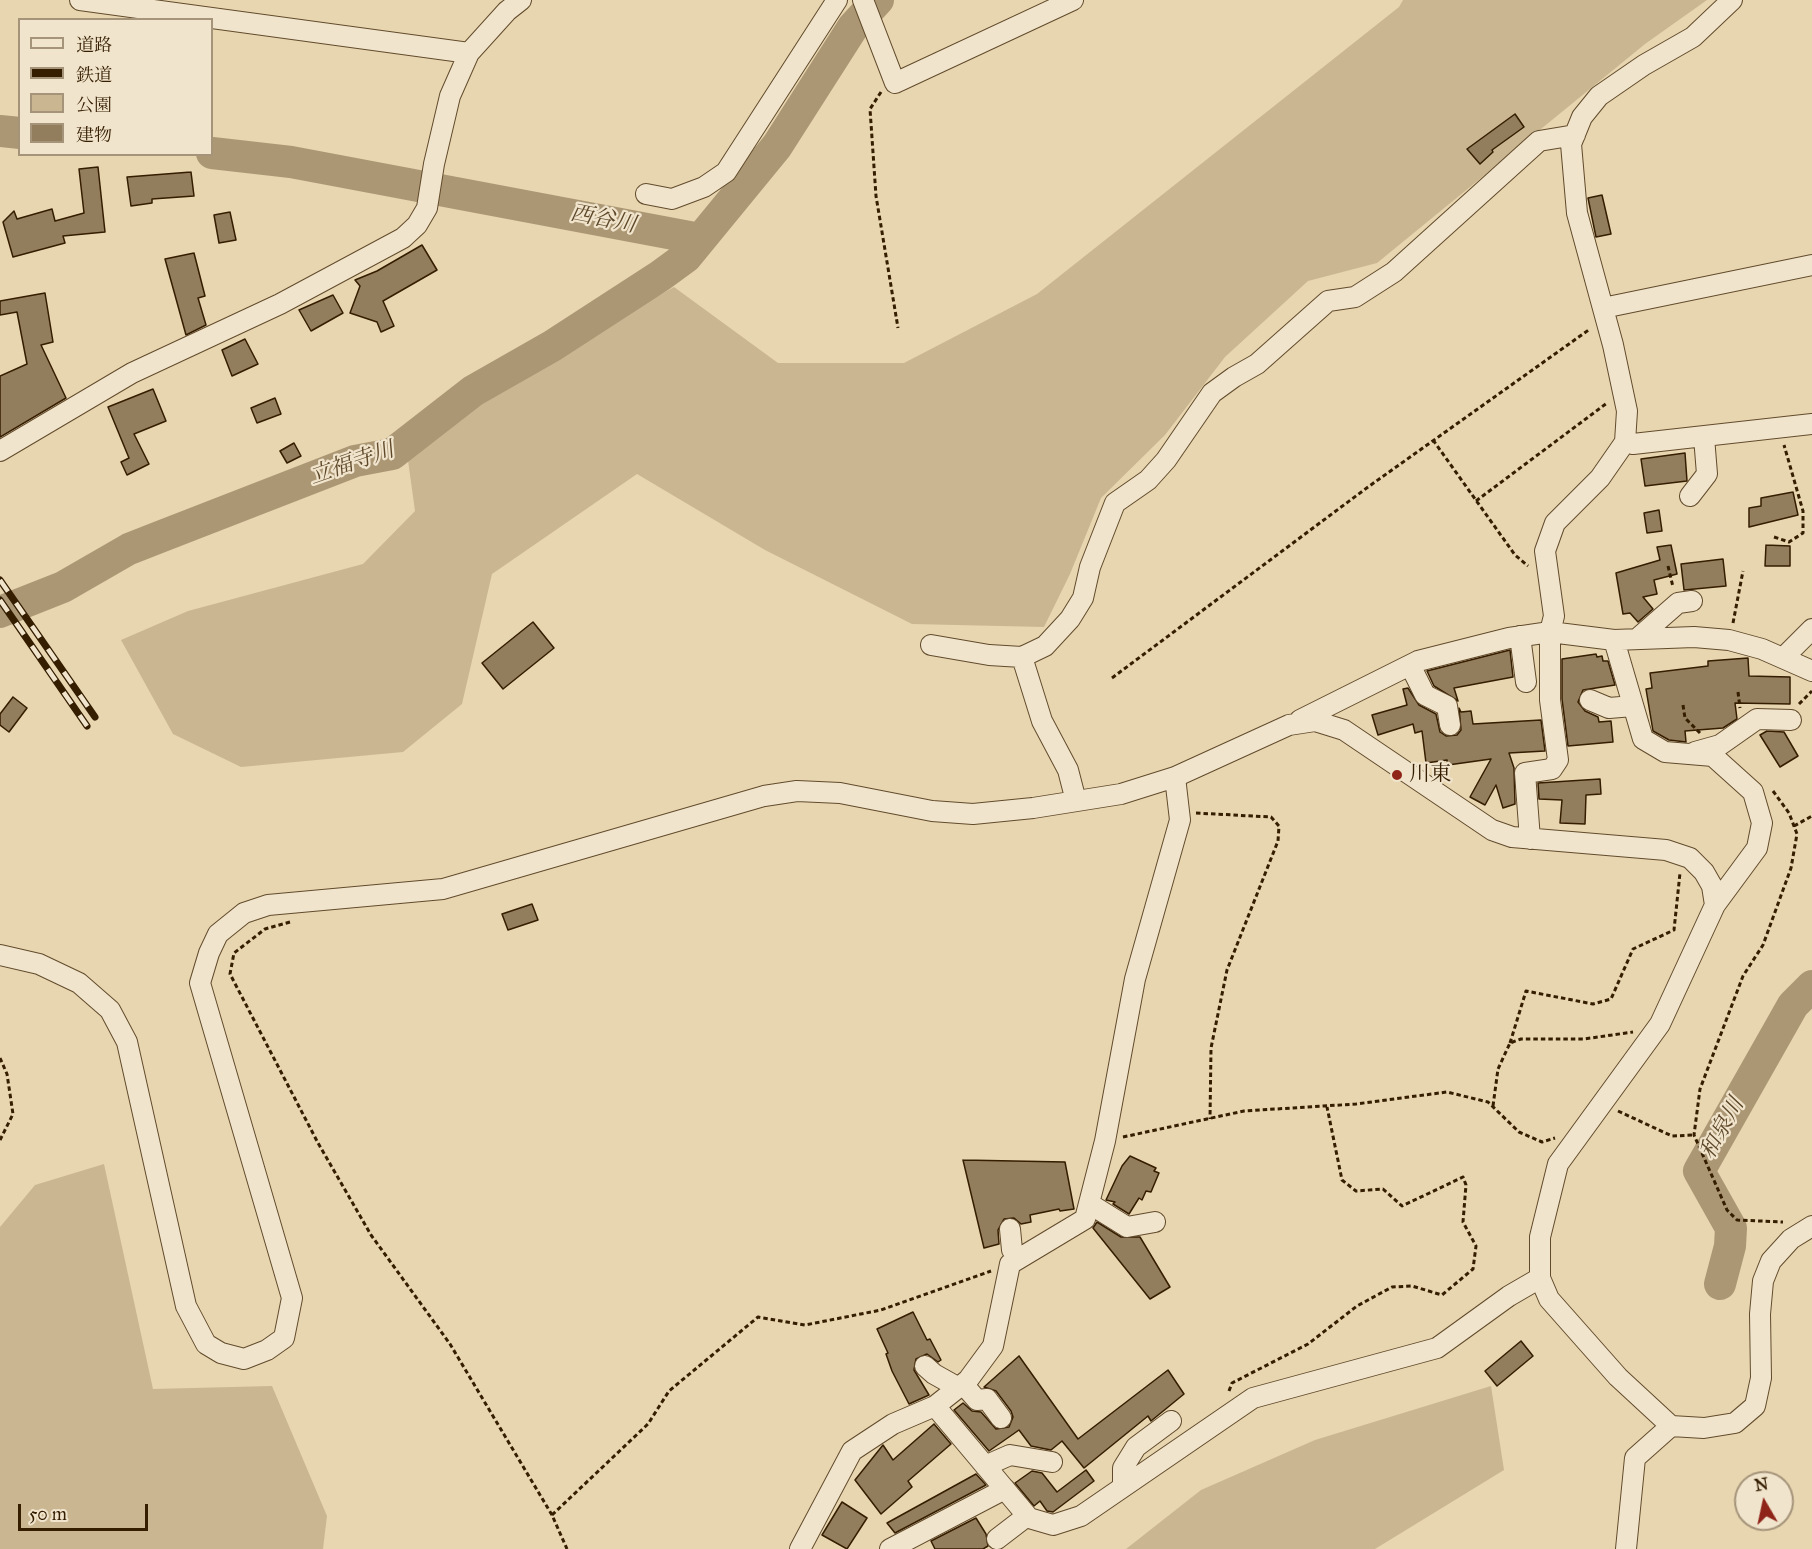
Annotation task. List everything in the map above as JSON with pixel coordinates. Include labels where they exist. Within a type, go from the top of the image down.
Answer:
[{"type":"street","points":[[80,0],[469,52]]},
{"type":"street","points":[[0,451],[132,373],[280,304],[403,237],[417,225],[427,208],[434,164],[450,96],[469,52],[507,11],[521,0]]},
{"type":"street","points":[[646,194],[672,199],[704,188],[726,172],[837,0]]},
{"type":"street","points":[[863,0],[895,83],[1073,0]]},
{"type":"street","points":[[1530,839],[1524,773],[1552,768],[1558,760],[1551,720],[1550,632],[1554,616],[1545,551],[1555,523],[1600,478],[1625,442],[1627,411],[1577,213],[1571,144],[1582,117],[1599,96],[1644,65],[1693,37],[1731,0]]},
{"type":"street","points":[[931,645],[989,655],[1022,657],[1045,646],[1070,619],[1083,598],[1090,567],[1115,503],[1148,480],[1166,460],[1212,393],[1257,364],[1328,301],[1355,297],[1394,272],[1539,141],[1575,135]]},
{"type":"street","points":[[1604,314],[1812,265]]},
{"type":"street","points":[[1625,442],[1633,444],[1812,424]]},
{"type":"street","points":[[1690,495],[1707,474],[1704,437]]},
{"type":"street","points":[[0,955],[39,964],[79,983],[110,1011],[127,1042],[186,1306],[206,1344],[221,1353],[244,1359],[267,1350],[284,1338],[292,1298],[200,983],[209,952],[218,934],[244,913],[268,905],[293,902],[443,890],[764,796],[797,790],[840,793],[932,811],[973,814],[1121,794],[1175,777],[1289,725],[1410,665],[1520,636],[1550,632],[1616,640],[1636,631],[1678,603],[1692,601]]},
{"type":"street","points":[[1784,657],[1812,629]]},
{"type":"street","points":[[1636,631],[1729,640],[1784,657],[1812,670]]},
{"type":"street","points":[[1520,636],[1526,682]]},
{"type":"street","points":[[1616,640],[1643,739],[1665,752],[1713,756],[1753,792],[1762,823],[1757,848],[1715,905],[1688,967],[1658,1026],[1558,1164],[1548,1197],[1540,1237],[1540,1278],[1549,1299],[1574,1330],[1618,1377],[1671,1426],[1704,1428],[1735,1423],[1755,1406],[1761,1378],[1760,1314],[1763,1281],[1772,1261],[1785,1246],[1812,1226]]},
{"type":"street","points":[[1022,657],[1042,721],[1068,770],[1076,801]]},
{"type":"street","points":[[1410,665],[1425,695],[1447,706],[1450,725]]},
{"type":"street","points":[[1590,700],[1609,708],[1633,706]]},
{"type":"street","points":[[1690,754],[1720,745],[1757,719],[1791,720]]},
{"type":"street","points":[[1289,725],[1315,721],[1344,730],[1492,830],[1512,837],[1666,850],[1690,858],[1704,872],[1712,886],[1715,905]]},
{"type":"street","points":[[1014,1261],[1085,1220],[1105,1141],[1136,979],[1180,820],[1175,777]]},
{"type":"street","points":[[1090,1204],[1127,1227],[1155,1222]]},
{"type":"street","points":[[801,1549],[852,1451],[893,1424],[935,1406],[961,1386],[993,1346],[1014,1261],[1010,1229]]},
{"type":"street","points":[[935,1406],[1027,1516],[1053,1525],[1081,1516],[1253,1398],[1437,1348],[1509,1296],[1540,1278]]},
{"type":"street","points":[[925,1366],[961,1386],[977,1400],[987,1400],[1001,1418]]},
{"type":"street","points":[[1123,1486],[1123,1468],[1136,1447],[1171,1421]]},
{"type":"street","points":[[1626,1549],[1635,1458],[1671,1426]]},
{"type":"street","points":[[986,1466],[1010,1455],[1052,1462]]},
{"type":"street","points":[[890,1549],[1005,1489]]},
{"type":"street","points":[[997,1539],[1027,1516]]},
{"type":"path","points":[[895,83],[877,95],[870,109],[876,196],[898,328]]},
{"type":"path","points":[[1112,678],[1604,314]]},
{"type":"path","points":[[1476,501],[1567,430],[1623,392]]},
{"type":"path","points":[[1774,537],[1789,542],[1803,533],[1803,511],[1788,465],[1781,428]]},
{"type":"path","points":[[1433,440],[1515,555],[1550,583]]},
{"type":"path","points":[[1729,640],[1743,571]]},
{"type":"path","points":[[1683,705],[1685,718],[1693,728],[1720,745]]},
{"type":"path","points":[[1767,783],[1789,813],[1797,834],[1791,868],[1763,945],[1743,976],[1700,1089],[1694,1135],[1727,1210],[1737,1220],[1791,1222]]},
{"type":"path","points":[[1179,812],[1271,817],[1279,826],[1278,841],[1227,970],[1211,1048],[1210,1119]]},
{"type":"path","points":[[1794,826],[1812,816]]},
{"type":"path","points":[[1493,1106],[1498,1069],[1510,1043],[1527,991],[1593,1004],[1611,999],[1633,950],[1674,930],[1682,855]]},
{"type":"path","points":[[293,902],[290,924],[265,929],[234,953],[230,974],[318,1143],[365,1224],[450,1344],[552,1515],[567,1549]]},
{"type":"path","points":[[1510,1043],[1521,1039],[1584,1039],[1658,1026]]},
{"type":"path","points":[[0,1058],[7,1074],[13,1114],[0,1140]]},
{"type":"path","points":[[1105,1141],[1244,1111],[1327,1107],[1447,1092],[1488,1102],[1519,1132],[1542,1142],[1602,1121],[1619,1111],[1672,1136],[1694,1135]]},
{"type":"path","points":[[1228,1392],[1232,1383],[1308,1344],[1357,1306],[1392,1287],[1412,1286],[1442,1295],[1473,1269],[1476,1246],[1463,1222],[1466,1185],[1463,1177],[1402,1206],[1383,1189],[1356,1191],[1342,1180],[1327,1107]]},
{"type":"path","points":[[552,1515],[648,1424],[669,1391],[758,1317],[805,1325],[881,1310],[1014,1261]]},
{"type":"green space","points":[[1403,0],[1707,0],[1645,44],[1377,263],[1308,281],[1225,357],[1165,435],[1101,498],[1070,574],[1044,627],[912,624],[765,550],[637,474],[492,574],[462,704],[403,752],[241,767],[173,734],[121,640],[188,611],[363,564],[415,511],[406,446],[483,394],[674,287],[778,363],[904,363],[1037,294],[1399,7]]},
{"type":"green space","points":[[104,1164],[153,1389],[272,1386],[327,1516],[323,1549],[0,1549],[0,1227],[35,1185]]},
{"type":"green space","points":[[1491,1386],[1504,1470],[1375,1549],[1126,1549],[1201,1490],[1315,1440]]},
{"type":"building","points":[[1515,114],[1524,127],[1492,150],[1493,152],[1480,164],[1467,149]]},
{"type":"building","points":[[98,167],[105,232],[63,236],[65,243],[13,257],[3,222],[14,211],[17,219],[52,209],[55,221],[84,213],[79,169]]},
{"type":"building","points":[[191,172],[194,196],[152,199],[152,203],[131,206],[127,177]]},
{"type":"building","points":[[1602,195],[1611,234],[1596,237],[1588,198]]},
{"type":"building","points":[[230,212],[236,240],[219,243],[214,215]]},
{"type":"building","points":[[422,245],[437,270],[383,301],[394,326],[381,332],[377,322],[350,313],[360,286],[355,280],[377,271]]},
{"type":"building","points":[[194,253],[205,296],[198,298],[206,325],[186,335],[165,259]]},
{"type":"building","points":[[45,293],[53,342],[41,345],[66,398],[0,437],[0,376],[27,364],[17,312],[0,315],[0,301]]},
{"type":"building","points":[[333,295],[343,313],[311,331],[299,310]]},
{"type":"building","points":[[245,339],[258,364],[232,376],[222,350]]},
{"type":"building","points":[[153,389],[166,421],[134,434],[149,464],[127,475],[121,462],[129,458],[108,407]]},
{"type":"building","points":[[275,398],[281,414],[257,423],[251,408]]},
{"type":"building","points":[[294,443],[301,456],[287,463],[280,451]]},
{"type":"building","points":[[1685,453],[1687,481],[1645,486],[1641,459]]},
{"type":"building","points":[[1793,492],[1798,515],[1749,527],[1749,508],[1761,506],[1761,498]]},
{"type":"building","points":[[1659,510],[1662,531],[1647,533],[1644,513]]},
{"type":"building","points":[[1671,545],[1677,574],[1654,580],[1657,594],[1643,597],[1653,609],[1638,622],[1630,613],[1623,614],[1616,573],[1660,560],[1657,547]]},
{"type":"building","points":[[1766,545],[1790,546],[1790,566],[1765,566]]},
{"type":"building","points":[[1723,559],[1726,586],[1684,590],[1681,564]]},
{"type":"building","points":[[533,622],[554,648],[503,689],[482,663]]},
{"type":"building","points":[[1510,650],[1513,677],[1454,688],[1458,701],[1434,686],[1427,671]]},
{"type":"building","points":[[1596,654],[1597,657],[1602,656],[1603,661],[1608,661],[1615,685],[1583,690],[1578,702],[1585,711],[1598,717],[1599,722],[1611,721],[1613,742],[1568,746],[1562,699],[1562,659]]},
{"type":"building","points":[[1748,658],[1749,676],[1790,677],[1790,704],[1735,703],[1737,719],[1723,728],[1685,731],[1686,742],[1669,740],[1653,731],[1646,689],[1652,688],[1650,673],[1708,666],[1708,661]]},
{"type":"building","points":[[1408,688],[1419,705],[1436,714],[1440,732],[1446,736],[1457,735],[1461,730],[1459,708],[1461,712],[1471,711],[1473,724],[1541,720],[1545,751],[1509,753],[1514,768],[1515,804],[1503,808],[1496,785],[1485,805],[1470,797],[1491,759],[1448,765],[1447,760],[1426,763],[1422,731],[1415,733],[1413,724],[1378,735],[1372,715],[1407,705],[1403,689]]},
{"type":"building","points":[[13,697],[27,708],[9,732],[0,725],[0,714]]},
{"type":"building","points":[[1767,731],[1784,732],[1798,756],[1780,767],[1760,735]]},
{"type":"building","points":[[1600,779],[1601,794],[1586,795],[1585,824],[1560,823],[1562,800],[1539,799],[1538,783]]},
{"type":"building","points":[[532,904],[538,920],[508,930],[502,914]]},
{"type":"building","points":[[1130,1156],[1156,1168],[1154,1171],[1159,1173],[1151,1192],[1146,1191],[1142,1200],[1139,1198],[1129,1214],[1113,1204],[1115,1202],[1106,1200],[1122,1166]]},
{"type":"building","points":[[963,1160],[1065,1162],[1074,1209],[1060,1211],[1059,1209],[1030,1215],[1031,1222],[1021,1224],[1014,1218],[1004,1219],[998,1230],[999,1244],[984,1248]]},
{"type":"building","points":[[1097,1222],[1121,1237],[1140,1237],[1170,1287],[1150,1299],[1093,1228]]},
{"type":"building","points":[[913,1312],[927,1340],[930,1339],[941,1360],[938,1362],[927,1354],[916,1359],[914,1370],[929,1395],[909,1404],[892,1371],[886,1354],[888,1353],[877,1329]]},
{"type":"building","points":[[1521,1341],[1533,1356],[1497,1386],[1485,1371]]},
{"type":"building","points":[[1019,1356],[1078,1439],[1168,1370],[1184,1394],[1151,1421],[1148,1416],[1084,1468],[1062,1441],[1051,1450],[1031,1446],[1019,1430],[989,1451],[954,1410],[963,1403],[972,1411],[981,1412],[996,1429],[1009,1427],[1013,1417],[1011,1411],[996,1391],[984,1387]]},
{"type":"building","points":[[934,1424],[951,1444],[908,1481],[912,1487],[881,1514],[855,1480],[883,1445],[893,1460]]},
{"type":"building","points":[[1086,1470],[1094,1481],[1053,1512],[1047,1511],[1040,1501],[1034,1506],[1015,1483],[1032,1471],[1042,1473],[1057,1492]]},
{"type":"building","points":[[976,1474],[986,1485],[895,1533],[887,1523]]},
{"type":"building","points":[[842,1502],[867,1518],[847,1549],[822,1535]]},
{"type":"building","points":[[976,1518],[986,1534],[988,1546],[983,1549],[935,1549],[931,1541]]},
{"type":"waterway","name":"立福寺川","points":[[0,612],[63,587],[129,549],[355,461],[392,454],[473,391],[552,346],[660,276],[686,257],[777,146],[853,27],[878,0]]},
{"type":"waterway","name":"西谷川","points":[[0,131],[18,133]]},
{"type":"waterway","name":"西谷川","points":[[213,153],[291,162],[700,239]]},
{"type":"waterway","name":"和泉川","points":[[1720,1284],[1730,1246],[1731,1228],[1699,1171],[1793,1005],[1812,986]]},
{"type":"railway","points":[[0,580],[95,717]]},
{"type":"railway","points":[[0,600],[87,726]]},
{"type":"place","name":"川東","points":[[1397,775]]}]
